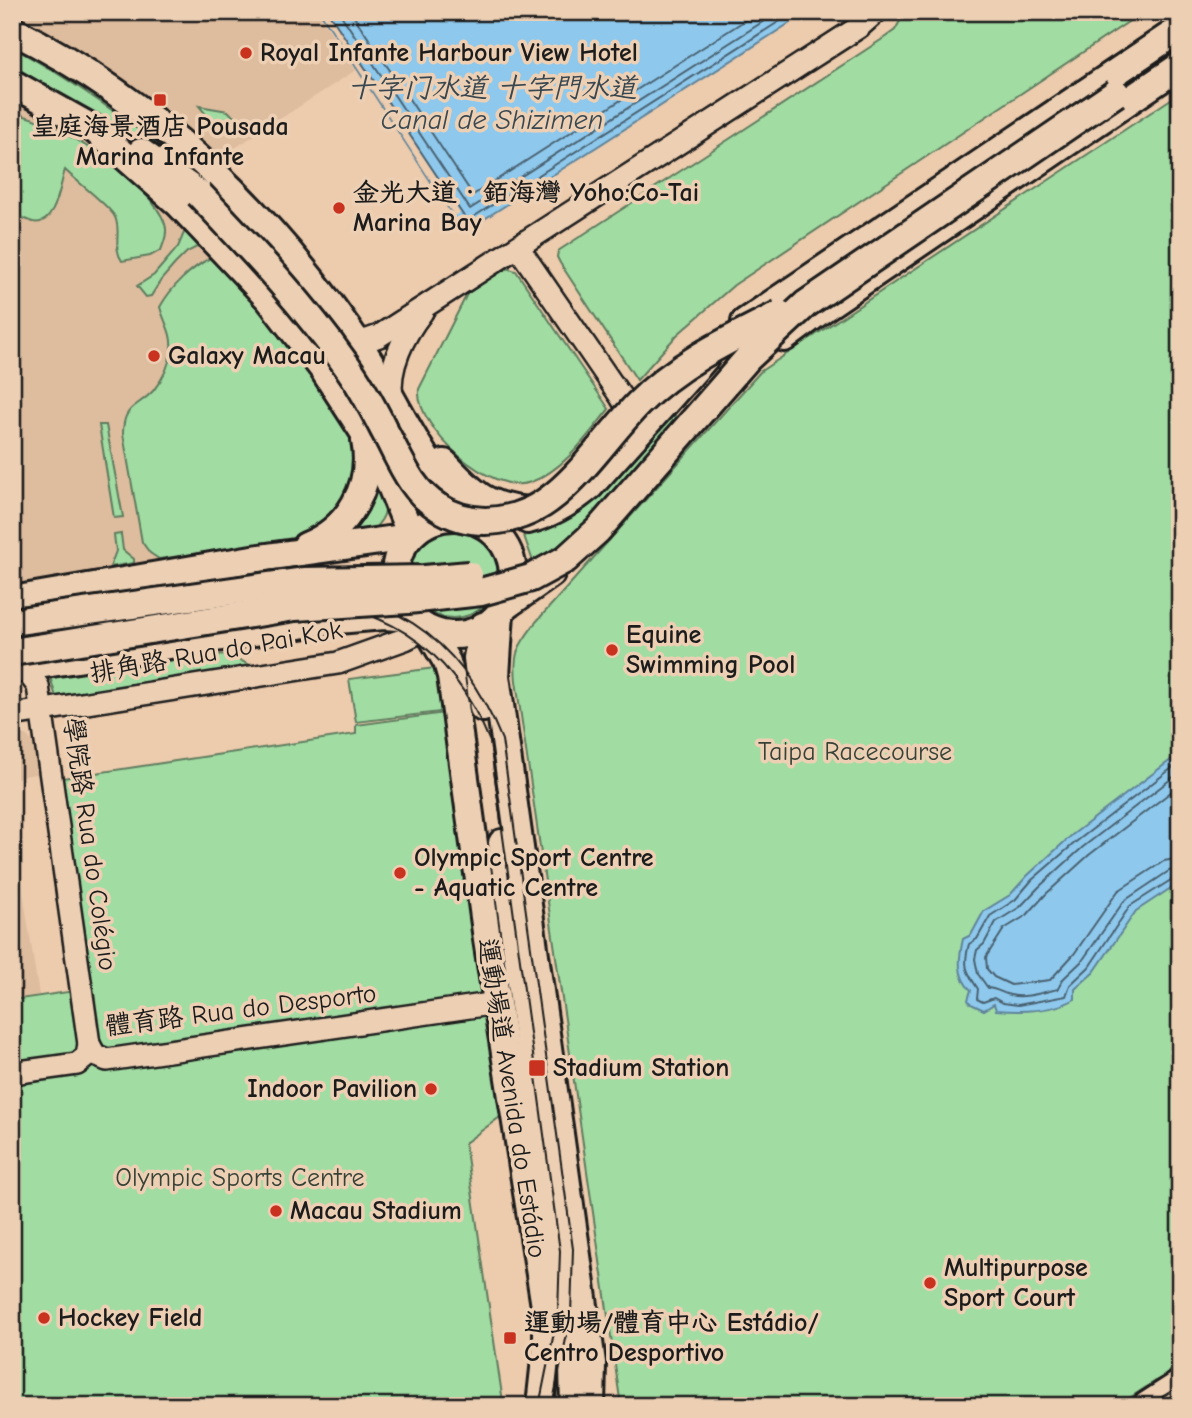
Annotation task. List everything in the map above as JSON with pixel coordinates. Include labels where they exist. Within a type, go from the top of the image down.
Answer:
[{"type":"main road","points":[[421,624],[401,601],[395,579],[398,557],[410,536],[439,519],[461,517],[480,524],[540,517],[572,500],[597,479],[727,336],[808,278],[1180,29]]},
{"type":"main road","points":[[12,30],[61,55],[151,117],[210,167],[264,222],[305,271],[353,337],[438,477],[480,524],[502,542],[510,560],[511,589],[495,615]]},
{"type":"main road","points":[[12,83],[154,159],[199,194],[312,317],[363,389],[412,484],[438,507],[471,520],[521,516],[541,505],[569,481],[638,404],[664,381],[706,352],[839,280],[1180,49]]},
{"type":"main road","points":[[12,669],[326,621],[384,616],[421,624],[442,635],[470,633],[585,548],[732,383],[768,350],[828,305],[1180,66]]},
{"type":"main road","points":[[94,129],[179,204],[269,299],[323,369],[363,431],[384,469],[410,536]]},
{"type":"main road","points":[[12,622],[304,581],[446,578],[508,569],[525,563],[557,543],[590,516],[737,338],[808,278]]},
{"type":"main road","points":[[12,652],[296,607],[481,592],[531,578],[566,559],[598,530],[747,358],[786,320],[839,280]]},
{"type":"main road","points":[[398,409],[460,480],[488,502],[502,509],[532,511],[548,508],[597,479]]},
{"type":"main road","points":[[281,555],[321,540],[347,518],[355,505],[366,473],[368,452],[363,431]]},
{"type":"main road","points":[[384,469],[400,479],[413,474],[422,461],[419,446]]},
{"type":"main road","points":[[12,600],[410,536]]},
{"type":"main road","name":"運動場道 Avenida do Estádio","points":[[495,615],[478,649],[478,670],[521,991],[565,1240],[592,1363],[591,1406]]},
{"type":"main road","name":"運動場道 Avenida do Estádio","points":[[495,615],[496,676],[565,1240],[574,1406]]},
{"type":"main road","name":"運動場道 Avenida do Estádio","points":[[421,624],[447,662],[452,676],[497,1003],[547,1320],[540,1406]]},
{"type":"main road","points":[[497,1003],[515,1001],[521,991]]},
{"type":"main road","points":[[1146,1406],[1180,1384]]},
{"type":"street","points":[[353,337],[362,341],[372,340],[859,27],[876,12]]},
{"type":"street","points":[[518,247],[628,410],[630,424],[621,453]]},
{"type":"street","points":[[398,409],[390,388],[397,358],[410,330],[428,305]]},
{"type":"street","name":"排角路 Rua do Pai Kok","points":[[12,715],[338,663],[405,639],[416,633],[421,624]]},
{"type":"street","name":"學院路 Rua do Colégio","points":[[12,669],[28,673],[38,685],[89,1044]]},
{"type":"street","name":"體育路 Rua do Desporto","points":[[89,1044],[95,1055],[107,1060],[497,1003]]},
{"type":"street","name":"體育路 Rua do Desporto","points":[[12,1073],[77,1064],[86,1056],[89,1044]]},
{"type":"shaded area","points":[[12,12],[317,12],[356,70],[216,160],[139,93],[57,38]]},
{"type":"shaded area","name":"Galaxy Macau","points":[[12,99],[101,153],[145,189],[236,279],[353,475],[342,509],[319,532],[281,545],[12,586]]},
{"type":"shaded area","points":[[12,735],[26,735],[33,742],[41,773],[16,779],[12,785]]},
{"type":"shaded area","points":[[12,821],[39,995],[12,999]]},
{"type":"green space","points":[[905,12],[1143,12],[734,285],[677,335],[637,380],[560,263],[558,251],[884,38],[895,30]]},
{"type":"green space","points":[[12,47],[106,106],[192,173],[167,162],[12,65]]},
{"type":"green space","name":"Taipa Racecourse","points":[[1180,93],[1180,1365],[1117,1406],[621,1406],[516,681],[515,662],[518,649],[536,622],[761,371]]},
{"type":"green space","points":[[199,106],[228,111],[235,118],[233,127],[230,131],[219,130]]},
{"type":"green space","points":[[12,113],[52,127],[122,172],[156,207],[165,224],[166,234],[161,250],[150,256],[122,261],[118,250],[117,223],[112,212],[65,170],[56,203],[47,218],[41,222],[33,222],[12,214],[12,197],[18,170],[12,158]]},
{"type":"green space","points":[[186,228],[203,244],[187,252],[161,280],[151,296],[146,297],[137,286],[154,275],[178,247]]},
{"type":"green space","points":[[210,258],[222,259],[276,324],[351,432],[353,475],[339,507],[318,529],[296,539],[159,559],[150,553],[142,542],[123,434],[125,417],[156,387],[169,361],[171,339],[160,307],[182,279]]},
{"type":"green space","points":[[506,268],[516,271],[609,409],[575,451],[554,469],[531,482],[515,484],[496,479],[477,469],[442,440],[421,405],[419,389],[467,294]]},
{"type":"green space","points":[[828,294],[631,489],[536,570],[522,530],[667,410],[678,418],[726,363],[777,316]]},
{"type":"green space","points":[[99,425],[106,425],[123,517],[114,518]]},
{"type":"green space","points":[[376,478],[385,506],[383,518],[372,531],[354,531],[369,504]]},
{"type":"green space","points":[[453,528],[470,531],[485,541],[495,556],[498,573],[495,590],[485,605],[470,615],[453,618],[436,615],[421,605],[411,590],[408,573],[411,556],[421,541],[436,531]]},
{"type":"green space","points":[[121,534],[123,550],[134,559],[134,563],[110,567],[116,551],[114,535]]},
{"type":"green space","points":[[227,654],[252,666],[57,701],[50,676]]},
{"type":"green space","points":[[435,668],[439,670],[449,711],[356,722],[349,679]]},
{"type":"green space","name":"Olympic Sports Centre","points":[[452,712],[508,1111],[465,1143],[502,1406],[12,1406],[12,1000],[89,989],[62,778],[356,734],[356,725]]},
{"type":"water","name":"十字门水道 十字門水道 Canal de Shizimen","points":[[320,12],[807,12],[464,232]]},
{"type":"water","points":[[1180,753],[1180,882],[1136,911],[1094,972],[1075,989],[1075,999],[1047,1009],[1026,1011],[996,1010],[994,1004],[984,1010],[971,1004],[968,1000],[971,990],[961,973],[960,953],[963,939],[971,935],[984,911],[1010,895],[1072,835]]},
{"type":"pier","points":[[321,12],[329,12],[460,213],[454,216]]},
{"type":"tram line","points":[[12,630],[270,590],[311,591],[348,596],[382,607],[413,623],[440,645],[464,671],[485,703],[502,740],[573,1249],[571,1315],[552,1406]]},
{"type":"tram line","points":[[12,643],[272,602],[310,603],[346,608],[377,618],[406,633],[432,653],[454,678],[474,707],[490,742],[560,1251],[558,1313],[539,1406]]},
{"type":"tram line","points":[[1147,1406],[1180,1386]]},
{"type":"tram line","points":[[1172,1406],[1180,1401]]},
{"type":"place","name":"Royal Infante Harbour View Hotel","points":[[246,53]]},
{"type":"place","name":"皇庭海景酒店 Pousada Marina Infante","points":[[160,100]]},
{"type":"place","name":"金光大道．銆海灣 Yoho:Co-Tai Marina Bay","points":[[339,208]]},
{"type":"place","name":"Galaxy Macau","points":[[154,356]]},
{"type":"place","name":"Equine Swimming Pool","points":[[612,650]]},
{"type":"place","name":"Olympic Sport Centre - Aquatic Centre","points":[[400,873]]},
{"type":"place","name":"Stadium Station","points":[[537,1068]]},
{"type":"place","name":"Indoor Pavilion","points":[[431,1089]]},
{"type":"place","name":"Macau Stadium","points":[[276,1211]]},
{"type":"place","name":"Multipurpose Sport Court","points":[[930,1283]]},
{"type":"place","name":"Hockey Field","points":[[44,1318]]},
{"type":"place","name":"運動場/體育中心 Estádio/ Centro Desportivo","points":[[510,1338]]}]
